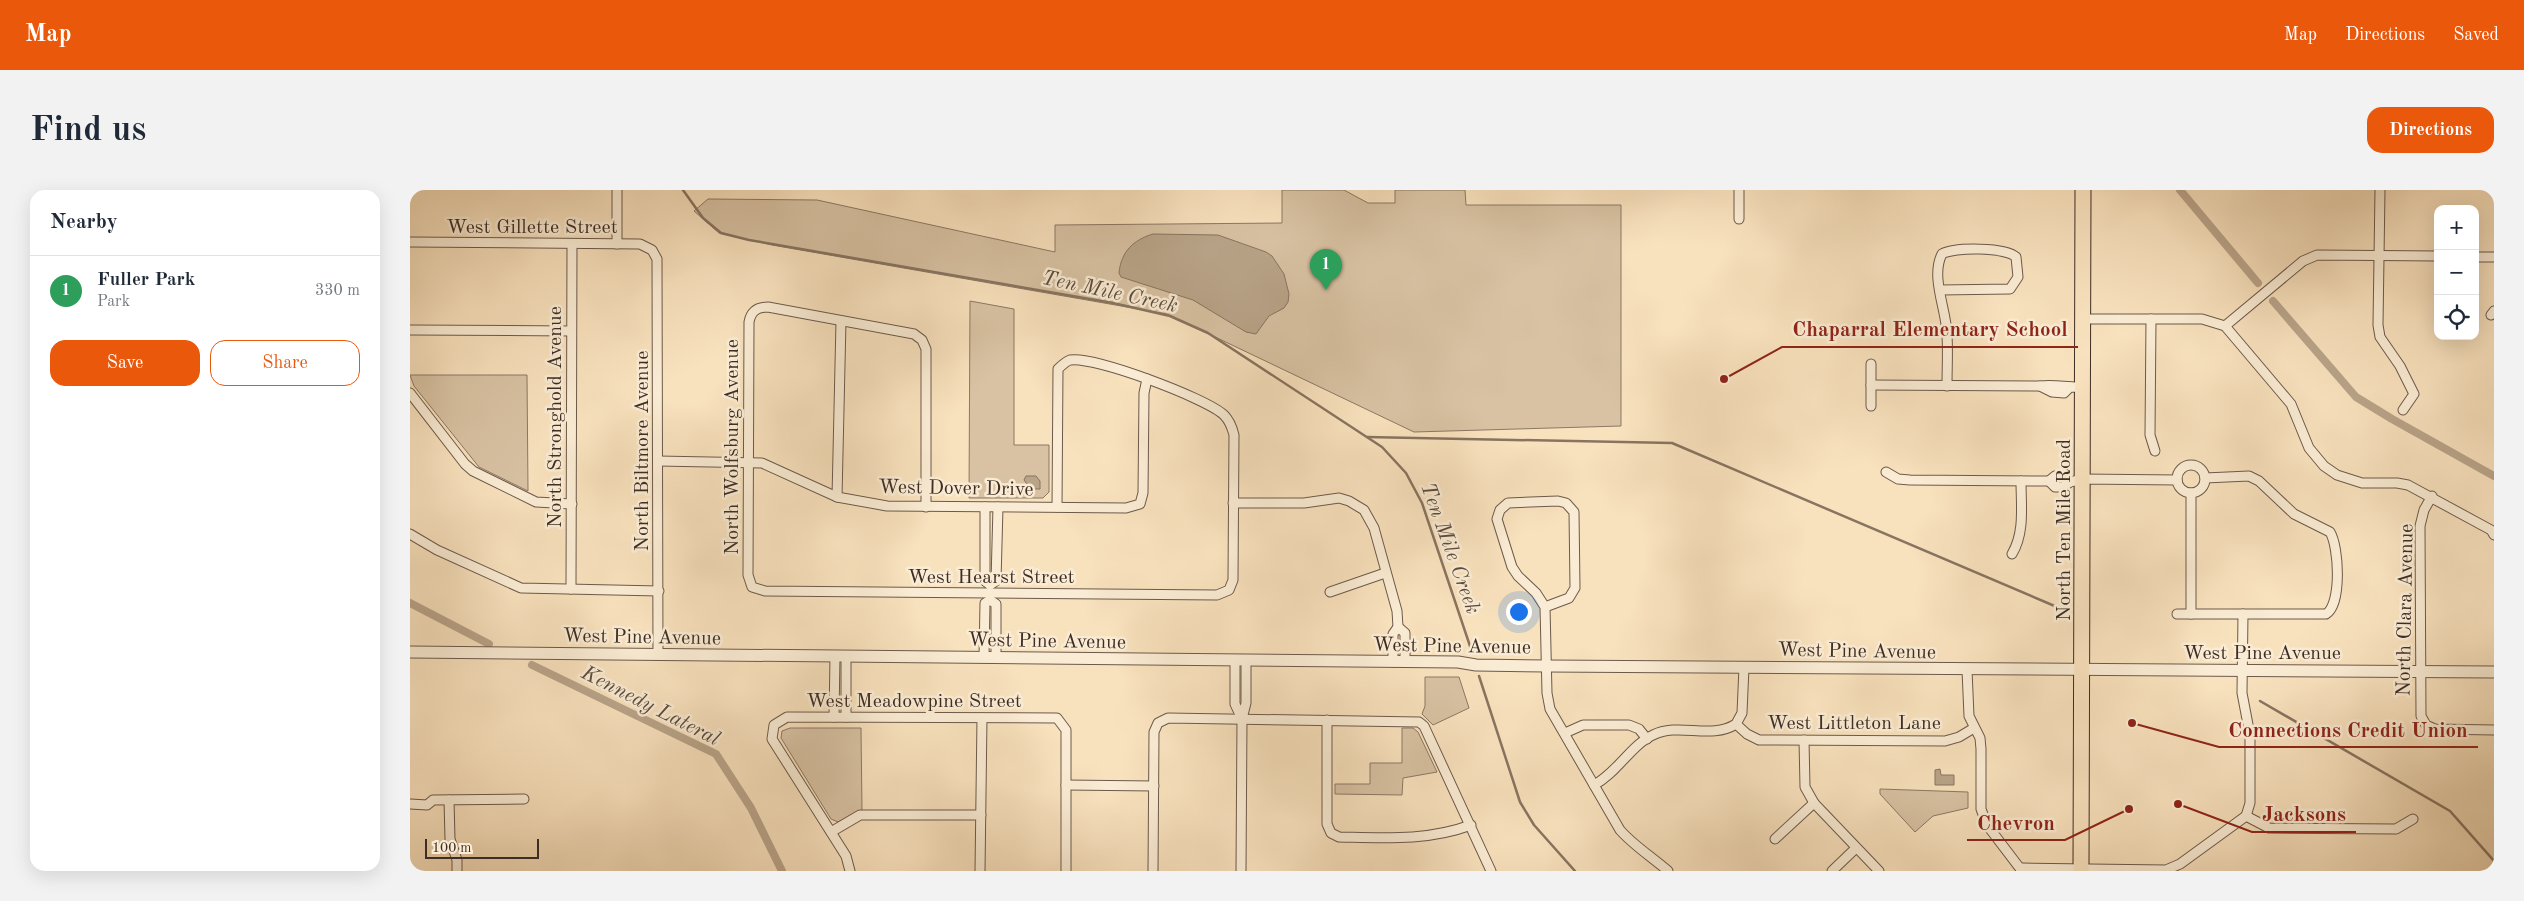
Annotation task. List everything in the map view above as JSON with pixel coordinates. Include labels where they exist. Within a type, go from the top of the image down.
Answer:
[{"type":"main road","name":"North Ten Mile Road","points":[[2081,870],[2082,671],[2076,480],[2076,387],[2083,319],[2083,190]]},
{"type":"street","points":[[616,244],[617,190]]},
{"type":"street","points":[[1739,190],[1739,219]]},
{"type":"street","points":[[2380,190],[2378,254],[2380,337],[2400,366],[2414,394],[2403,410]]},
{"type":"street","name":"West Gillette Street","points":[[410,242],[640,244],[652,250]]},
{"type":"street","name":"North Stronghold Avenue","points":[[571,590],[572,244]]},
{"type":"street","name":"North Biltmore Avenue","points":[[652,250],[657,259],[658,654]]},
{"type":"street","points":[[1940,290],[2004,290],[2014,285],[2018,277],[2018,262],[2014,254],[2004,250],[1951,250],[1942,254],[1938,264],[1940,290],[1947,334],[1947,386]]},
{"type":"street","points":[[2225,326],[2303,261],[2317,255],[2333,253],[2434,256]]},
{"type":"street","points":[[2479,257],[2494,257]]},
{"type":"street","name":"North Wolfsburg Avenue","points":[[752,587],[748,575],[750,315],[756,309],[768,307],[841,321]]},
{"type":"street","points":[[2083,319],[2202,319],[2225,326],[2291,404],[2309,448],[2324,466],[2337,475],[2362,483],[2397,483],[2408,485],[2432,496],[2491,530],[2494,535]]},
{"type":"street","points":[[2151,319],[2150,435],[2155,451]]},
{"type":"street","points":[[838,496],[841,321],[914,334],[922,340],[926,349],[926,507]]},
{"type":"street","points":[[410,330],[572,331]]},
{"type":"street","points":[[1057,507],[1058,369],[1064,362],[1072,360],[1083,361],[1147,379],[1180,391],[1219,411],[1231,425],[1234,435],[1233,503],[1304,503],[1339,498],[1349,501],[1364,510],[1374,528],[1397,611],[1398,627],[1393,634],[1393,662]]},
{"type":"street","points":[[1870,364],[1871,406]]},
{"type":"street","name":"West Dover Drive","points":[[658,460],[762,463],[838,496],[887,506],[1126,508],[1140,504],[1144,493],[1144,393],[1147,379]]},
{"type":"street","points":[[1871,385],[2040,386],[2064,384],[2076,387]]},
{"type":"street","points":[[410,393],[465,464],[473,471],[536,502],[572,504]]},
{"type":"street","points":[[2192,465],[2200,469],[2205,478],[2203,486],[2190,493],[2180,488],[2177,480],[2179,471],[2192,465]]},
{"type":"street","points":[[1886,472],[1898,479],[1910,480],[2049,481],[2055,476],[2063,476],[2076,480],[2177,480]]},
{"type":"street","points":[[2177,614],[2326,614],[2332,610],[2336,600],[2336,546],[2330,532],[2294,514],[2259,481],[2249,476],[2205,478]]},
{"type":"street","points":[[2012,554],[2020,537],[2021,481]]},
{"type":"street","points":[[2190,493],[2191,614]]},
{"type":"street","name":"North Clara Avenue","points":[[2432,496],[2424,510],[2420,526],[2421,716],[2426,725],[2435,730],[2494,730]]},
{"type":"street","points":[[1545,607],[1569,598],[1575,588],[1575,518],[1571,507],[1558,501],[1508,503],[1500,510],[1498,524],[1512,567],[1518,576],[1536,593],[1545,607],[1548,701],[1624,835],[1668,871]]},
{"type":"street","name":"West Hearst Street","points":[[752,587],[765,591],[1217,595],[1229,590],[1233,580],[1233,503]]},
{"type":"street","points":[[985,507],[985,581],[996,604],[996,658]]},
{"type":"street","points":[[984,658],[985,603],[996,581],[998,507]]},
{"type":"street","points":[[410,534],[436,550],[510,585],[531,589],[659,591]]},
{"type":"street","points":[[1330,592],[1385,573]]},
{"type":"street","points":[[1967,670],[1969,716],[1980,738],[1981,809],[1984,817],[2022,870],[2173,868],[2246,816],[2250,803],[2250,735],[2245,717],[2242,671],[2243,614]]},
{"type":"street","points":[[1398,627],[1404,633],[1405,662]]},
{"type":"street","name":"West Pine Avenue","points":[[410,652],[1405,662],[1547,666],[2082,671],[2494,672]]},
{"type":"street","points":[[834,717],[840,656]]},
{"type":"street","points":[[840,656],[846,717]]},
{"type":"street","points":[[1241,661],[1235,704],[1242,718],[1241,871]]},
{"type":"street","points":[[1594,785],[1604,780],[1647,739],[1667,731],[1722,731],[1736,724],[1742,713],[1744,667]]},
{"type":"street","name":"West Meadowpine Street","points":[[830,832],[772,739],[774,725],[786,716],[1057,718],[1066,730],[1066,785]]},
{"type":"street","points":[[980,871],[982,718]]},
{"type":"street","points":[[1153,871],[1154,732],[1158,723],[1168,718],[1242,718],[1419,722],[1424,726],[1491,871]]},
{"type":"street","points":[[1327,720],[1327,824],[1331,833],[1339,837],[1411,839],[1454,831],[1471,825]]},
{"type":"street","points":[[1565,733],[1583,724],[1629,725],[1639,729],[1647,739]]},
{"type":"street","name":"West Littleton Lane","points":[[1736,724],[1747,734],[1759,740],[1945,741],[1959,737],[1974,728]]},
{"type":"street","points":[[1804,740],[1806,787],[1814,803],[1878,871]]},
{"type":"street","points":[[1066,871],[1066,785],[1154,786]]},
{"type":"street","points":[[410,804],[427,805],[433,800],[524,799]]},
{"type":"street","points":[[449,800],[450,839],[457,860],[457,871]]},
{"type":"street","points":[[1776,839],[1814,803]]},
{"type":"street","points":[[850,871],[846,856],[830,832],[860,816],[981,816]]},
{"type":"street","points":[[2246,816],[2269,828],[2396,829],[2413,819]]},
{"type":"street","points":[[1832,871],[1856,848]]},
{"type":"shaded area","points":[[1282,190],[1344,190],[1368,203],[1395,203],[1395,190],[1465,190],[1466,205],[1621,205],[1621,426],[1414,432],[1167,314],[772,245],[719,233],[694,211],[708,199],[817,200],[1055,252],[1055,225],[1282,223]]},
{"type":"shaded area","points":[[1153,234],[1218,235],[1266,252],[1272,256],[1284,274],[1289,294],[1288,302],[1284,308],[1269,316],[1256,334],[1246,332],[1193,300],[1121,277],[1119,273],[1120,266],[1125,253],[1134,243]]},
{"type":"shaded area","points":[[970,301],[1014,309],[1014,445],[1049,445],[1049,492],[1043,498],[969,498]]},
{"type":"shaded area","points":[[410,375],[527,375],[528,491],[479,467],[414,386]]},
{"type":"shaded area","points":[[1026,476],[1036,476],[1040,481],[1040,489],[1027,489],[1027,484],[1024,480]]},
{"type":"shaded area","points":[[1425,677],[1459,677],[1469,708],[1433,725],[1422,714],[1425,706]]},
{"type":"shaded area","points":[[790,728],[861,728],[862,811],[838,822],[831,819],[781,738],[782,731]]},
{"type":"shaded area","points":[[1402,728],[1413,728],[1418,732],[1437,772],[1403,778],[1402,795],[1335,794],[1335,784],[1370,784],[1370,763],[1402,763]]},
{"type":"shaded area","points":[[1940,769],[1941,775],[1954,775],[1954,785],[1935,785],[1935,770]]},
{"type":"shaded area","points":[[1880,789],[1968,792],[1968,808],[1933,816],[1915,832],[1880,794]]},
{"type":"waterway","name":"Ten Mile Creek","points":[[683,190],[703,218],[721,233],[749,240],[1113,303],[1170,316],[1208,333],[1382,447],[1406,473],[1422,503],[1472,652]]},
{"type":"waterway","points":[[2180,190],[2258,283]]},
{"type":"waterway","points":[[2273,301],[2356,397],[2494,476]]},
{"type":"waterway","points":[[1367,437],[1672,443],[2057,607]]},
{"type":"waterway","name":"Kennedy Lateral","points":[[410,603],[489,644]]},
{"type":"waterway","name":"Kennedy Lateral","points":[[532,665],[716,754],[751,808],[782,871]]},
{"type":"waterway","name":"Ten Mile Creek","points":[[1479,676],[1520,802],[1534,825],[1575,871]]},
{"type":"waterway","points":[[2260,701],[2450,811],[2494,861]]},
{"type":"place","name":"Fuller Park","points":[[1326,290]]},
{"type":"place","name":"Chaparral Elementary School","points":[[1724,379]]},
{"type":"place","name":"Connections Credit Union","points":[[2132,723]]},
{"type":"place","name":"Jacksons","points":[[2178,804]]},
{"type":"place","name":"Chevron","points":[[2129,809]]}]
